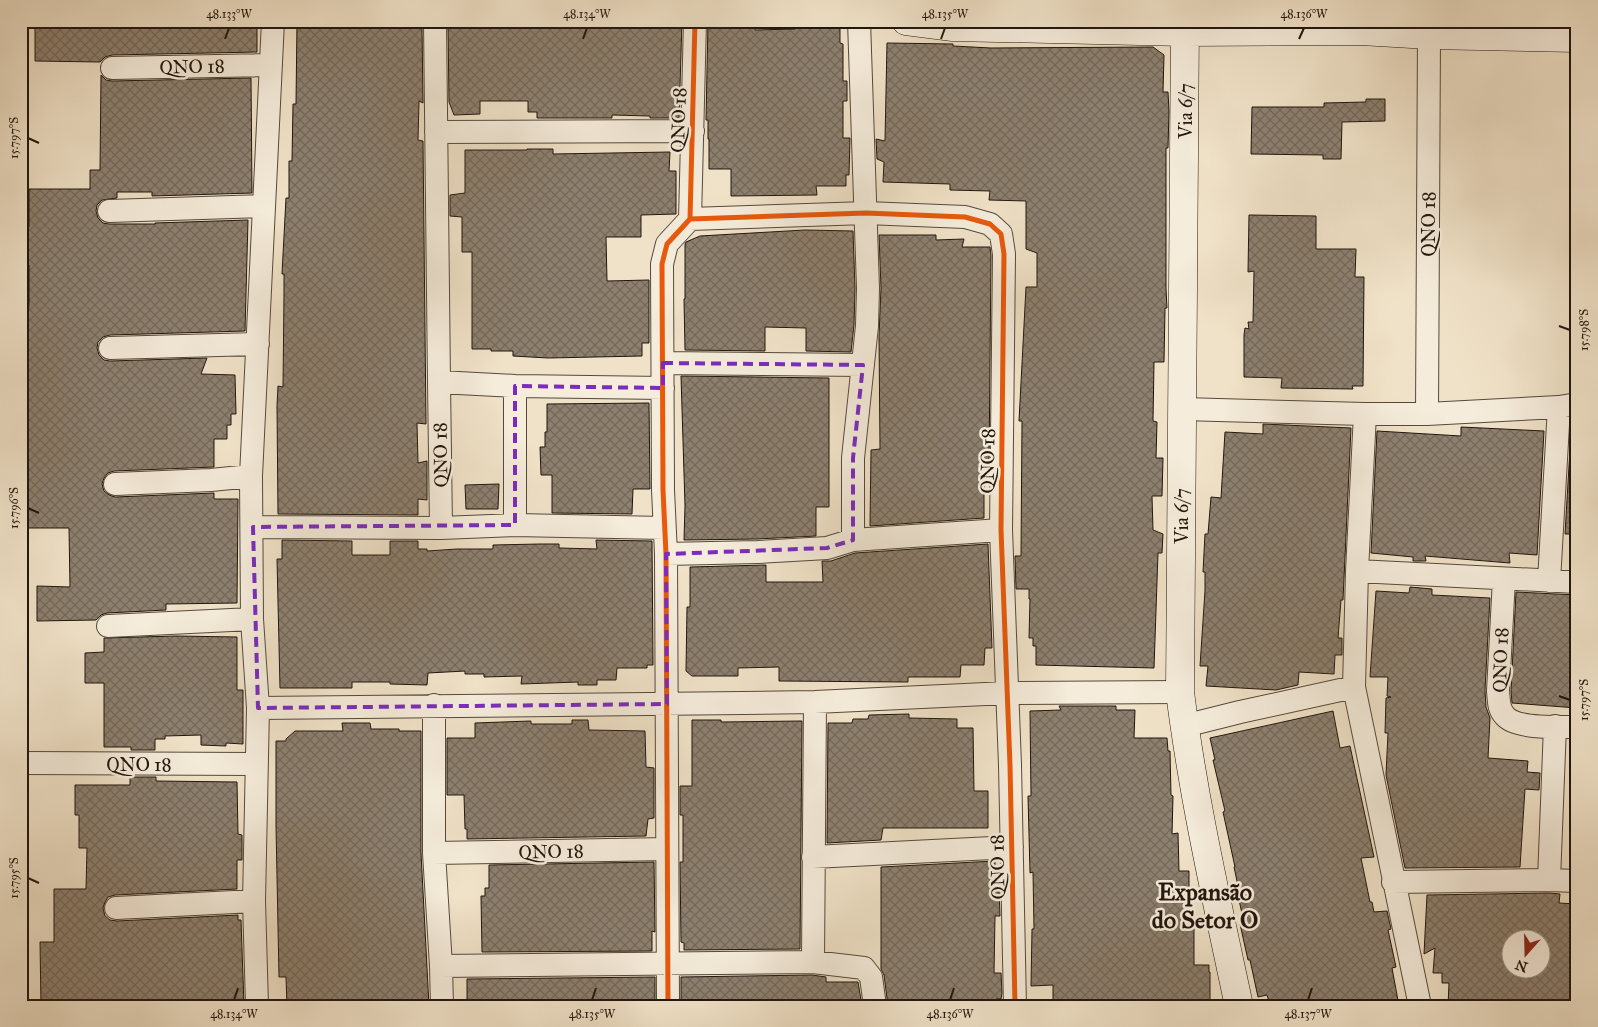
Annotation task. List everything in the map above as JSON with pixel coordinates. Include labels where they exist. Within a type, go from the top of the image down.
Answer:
[{"type":"street","points":[[257,1006],[254,901],[258,708],[252,619],[252,476],[273,21]]},
{"type":"street","name":"QNO 18","points":[[435,21],[441,528]]},
{"type":"street","name":"QNO 18","points":[[695,21],[690,219],[866,213],[964,217],[990,224],[1001,234],[1004,254],[1001,530],[1012,848],[1015,1006]]},
{"type":"street","points":[[853,540],[853,458],[867,326],[868,288],[859,21]]},
{"type":"street","points":[[906,21],[953,24],[1185,27],[1361,26],[1429,35],[1577,38]]},
{"type":"street","name":"Via 6/7","points":[[1185,27],[1180,692],[1196,795],[1238,1006]]},
{"type":"street","name":"QNO 18","points":[[1427,414],[1429,35]]},
{"type":"street","name":"QNO 18","points":[[112,68],[271,65]]},
{"type":"street","name":"QNO 18","points":[[436,132],[693,130]]},
{"type":"street","points":[[109,211],[263,206]]},
{"type":"street","points":[[668,1006],[666,554],[663,490],[662,264],[667,244],[690,219]]},
{"type":"street","points":[[110,348],[258,344]]},
{"type":"street","points":[[663,363],[863,365]]},
{"type":"street","points":[[440,382],[515,386],[663,388]]},
{"type":"street","points":[[515,386],[515,526]]},
{"type":"street","points":[[1182,409],[1427,414],[1568,406],[1549,580]]},
{"type":"street","points":[[1365,414],[1357,572],[1354,687],[1420,1006]]},
{"type":"street","points":[[115,484],[211,480],[252,476]]},
{"type":"street","points":[[253,528],[515,526],[664,528]]},
{"type":"street","points":[[666,554],[827,548],[853,540],[1001,530]]},
{"type":"street","points":[[1357,572],[1577,582]]},
{"type":"street","name":"QNO 18","points":[[1504,579],[1498,691],[1499,707],[1505,717],[1518,724],[1566,727],[1549,880]]},
{"type":"street","points":[[108,626],[252,619]]},
{"type":"street","points":[[1184,726],[1354,687]]},
{"type":"street","points":[[258,708],[815,702],[1007,693],[1180,692]]},
{"type":"street","points":[[813,962],[815,702]]},
{"type":"street","points":[[434,705],[434,853],[442,1006]]},
{"type":"street","name":"QNO 18","points":[[21,763],[256,764]]},
{"type":"street","name":"QNO 18","points":[[434,853],[667,848]]},
{"type":"street","name":"QNO 18","points":[[813,857],[1012,848]]},
{"type":"street","points":[[1393,882],[1577,881]]},
{"type":"street","points":[[116,908],[254,901]]},
{"type":"street","points":[[441,966],[813,962],[864,968],[871,977],[874,1006]]},
{"type":"highlighted area","points":[[663,363],[863,365],[853,458],[853,540],[827,548],[666,554],[667,704],[258,708],[253,527],[515,525],[515,386],[663,388]]},
{"type":"building","points":[[35,21],[257,21],[257,52],[112,55],[105,57],[100,62],[35,61]]},
{"type":"building","points":[[297,21],[419,21],[419,27],[422,27],[423,103],[419,101],[418,140],[423,141],[426,424],[417,423],[418,463],[427,461],[427,500],[418,499],[418,515],[278,514],[277,406],[278,386],[283,387],[284,274],[282,274],[286,198],[289,198],[289,161],[292,161],[293,104],[296,104]]},
{"type":"building","points":[[451,21],[682,21],[679,118],[612,115],[612,118],[537,118],[537,112],[528,112],[528,101],[480,101],[480,114],[454,115],[449,102],[448,27],[451,27]]},
{"type":"building","points":[[708,21],[755,21],[755,30],[795,29],[795,25],[840,25],[840,43],[843,44],[843,81],[847,81],[847,101],[843,101],[843,138],[850,138],[849,175],[846,175],[846,186],[816,186],[817,195],[731,196],[731,169],[709,169],[708,120],[706,120]]},
{"type":"building","points":[[887,43],[953,44],[953,46],[991,48],[1153,47],[1164,55],[1163,92],[1168,92],[1169,111],[1168,148],[1166,148],[1167,308],[1165,308],[1164,362],[1154,362],[1153,421],[1157,422],[1156,458],[1163,458],[1162,496],[1152,496],[1153,530],[1163,534],[1162,553],[1158,553],[1154,668],[1036,665],[1036,646],[1033,646],[1033,638],[1029,638],[1029,589],[1016,589],[1015,556],[1021,556],[1022,421],[1019,421],[1026,287],[1037,287],[1037,253],[1026,249],[1026,201],[989,200],[990,191],[950,190],[950,184],[883,182],[884,162],[877,159],[876,139],[885,141]]},
{"type":"building","points":[[101,75],[106,80],[112,81],[251,78],[252,193],[152,196],[152,192],[117,192],[117,198],[102,200],[97,205],[96,211],[98,218],[103,223],[109,224],[248,220],[245,331],[110,335],[103,337],[98,342],[97,348],[99,355],[104,360],[110,361],[207,358],[201,374],[235,375],[236,414],[231,414],[231,425],[227,425],[227,439],[214,439],[214,467],[114,471],[108,473],[102,484],[104,491],[115,497],[214,493],[214,499],[238,499],[237,603],[166,604],[166,610],[107,613],[101,615],[96,620],[37,621],[37,586],[70,587],[69,528],[21,528],[21,491],[26,491],[26,434],[24,434],[24,415],[21,415],[21,396],[24,396],[24,321],[28,321],[29,302],[29,265],[24,265],[23,246],[26,246],[26,227],[29,227],[29,189],[90,189],[90,170],[100,170]]},
{"type":"building","points":[[1366,99],[1385,99],[1385,121],[1342,122],[1341,159],[1323,159],[1323,155],[1251,154],[1252,107],[1324,107],[1324,103],[1366,102]]},
{"type":"building","points":[[553,149],[553,154],[670,152],[669,171],[676,171],[676,214],[641,215],[641,237],[606,237],[607,281],[649,280],[649,343],[642,343],[642,356],[548,358],[513,356],[513,351],[472,349],[472,252],[462,252],[462,217],[450,216],[450,195],[465,193],[465,150]]},
{"type":"building","points":[[1249,215],[1316,216],[1316,249],[1356,249],[1355,277],[1364,277],[1363,386],[1352,386],[1353,389],[1281,388],[1282,378],[1244,377],[1245,328],[1249,329],[1248,322],[1253,322],[1254,271],[1248,272]]},
{"type":"building","points":[[805,230],[853,231],[855,288],[851,352],[806,351],[806,328],[765,327],[765,351],[685,350],[686,242],[700,236]]},
{"type":"building","points":[[879,235],[936,235],[936,240],[964,239],[962,247],[990,247],[989,467],[984,467],[984,518],[870,526],[871,450],[880,449],[879,336],[881,288]]},
{"type":"building","points":[[681,376],[829,378],[829,507],[816,507],[816,536],[684,540],[685,506]]},
{"type":"building","points":[[649,403],[650,489],[633,489],[632,514],[552,513],[552,475],[541,475],[540,447],[545,447],[547,404]]},
{"type":"building","points":[[1263,424],[1351,428],[1343,600],[1341,600],[1338,638],[1342,638],[1342,655],[1335,655],[1334,674],[1299,672],[1298,685],[1276,690],[1206,686],[1208,666],[1200,666],[1205,591],[1205,572],[1203,572],[1205,534],[1208,534],[1211,497],[1221,498],[1225,432],[1263,434]]},
{"type":"building","points":[[1461,427],[1544,431],[1537,555],[1509,553],[1510,563],[1425,556],[1426,561],[1413,561],[1413,557],[1371,553],[1377,431],[1461,436]]},
{"type":"building","points":[[1571,432],[1577,433],[1577,534],[1565,534]]},
{"type":"building","points":[[499,484],[498,509],[466,509],[465,485]]},
{"type":"building","points":[[282,540],[352,541],[352,555],[390,555],[390,541],[418,541],[418,549],[427,549],[427,551],[493,549],[493,545],[540,544],[559,544],[559,548],[597,549],[596,540],[652,541],[653,665],[647,665],[647,668],[617,668],[616,680],[597,680],[597,685],[578,685],[578,682],[521,684],[522,676],[484,677],[484,674],[465,674],[465,671],[428,673],[427,685],[390,684],[390,682],[352,682],[352,688],[280,688],[277,559],[282,559]]},
{"type":"building","points":[[988,544],[992,648],[985,648],[984,665],[961,665],[960,677],[908,677],[908,682],[779,681],[779,667],[738,668],[738,676],[692,676],[686,671],[687,607],[690,607],[690,567],[766,565],[766,582],[823,582],[822,561],[831,561],[855,553]]},
{"type":"building","points":[[1410,587],[1432,589],[1432,595],[1490,598],[1485,690],[1486,707],[1490,718],[1488,758],[1528,761],[1527,772],[1540,773],[1539,790],[1525,789],[1520,867],[1405,868],[1386,775],[1388,733],[1385,733],[1386,698],[1391,697],[1387,696],[1388,677],[1370,677],[1376,591],[1409,593]]},
{"type":"building","points":[[1516,592],[1577,595],[1577,708],[1512,703]]},
{"type":"building","points":[[237,637],[237,690],[243,690],[243,744],[226,743],[226,746],[201,745],[201,735],[165,736],[165,739],[155,739],[155,750],[131,750],[131,747],[104,747],[104,683],[85,683],[85,653],[104,652],[104,638]]},
{"type":"building","points":[[1059,706],[1116,706],[1116,710],[1135,710],[1134,738],[1167,738],[1168,751],[1170,751],[1171,795],[1173,796],[1172,834],[1178,833],[1179,871],[1189,871],[1189,909],[1194,909],[1194,965],[1209,965],[1210,1006],[1053,1006],[1053,985],[1031,986],[1032,929],[1034,929],[1033,872],[1030,873],[1028,796],[1031,796],[1030,711],[1061,710]]},
{"type":"building","points":[[1333,711],[1340,748],[1350,746],[1374,857],[1361,858],[1370,902],[1372,902],[1374,912],[1387,911],[1391,929],[1388,930],[1396,967],[1392,968],[1399,1006],[1270,1006],[1267,995],[1258,997],[1250,960],[1248,960],[1240,924],[1244,923],[1236,886],[1238,886],[1235,867],[1210,738]]},
{"type":"building","points":[[909,714],[909,718],[957,719],[957,728],[973,728],[974,791],[988,791],[988,828],[883,828],[881,840],[827,843],[828,723],[852,723],[853,719],[868,719],[869,715]]},
{"type":"building","points":[[572,720],[588,720],[589,730],[645,731],[646,767],[654,768],[654,818],[648,819],[646,836],[467,839],[464,795],[447,795],[447,738],[475,738],[475,723],[531,721],[531,724],[572,724]]},
{"type":"building","points":[[692,720],[721,720],[721,722],[802,721],[800,949],[684,950],[684,943],[681,942],[680,862],[683,862],[683,815],[680,815],[680,786],[692,786]]},
{"type":"building","points":[[342,723],[370,723],[371,729],[421,731],[421,853],[429,1006],[287,1006],[286,977],[279,977],[276,741],[286,741],[295,731],[343,731]]},
{"type":"building","points":[[130,777],[156,777],[156,781],[237,782],[238,834],[242,835],[242,860],[237,860],[237,889],[115,895],[108,897],[103,908],[105,916],[110,920],[117,921],[238,915],[238,920],[241,920],[244,1006],[41,1006],[40,942],[54,942],[54,889],[86,889],[87,848],[79,848],[79,815],[75,815],[75,785],[130,785]]},
{"type":"building","points":[[995,861],[995,888],[999,888],[1000,916],[995,916],[994,973],[1001,973],[1002,993],[1001,999],[996,999],[996,1006],[888,1006],[884,975],[881,969],[881,867]]},
{"type":"building","points":[[654,862],[655,932],[652,931],[652,951],[482,952],[481,896],[485,896],[485,888],[489,888],[489,865]]},
{"type":"building","points":[[1560,894],[1559,903],[1577,904],[1577,1006],[1448,1006],[1449,983],[1442,983],[1442,973],[1433,973],[1435,948],[1424,954],[1427,895]]},
{"type":"building","points":[[812,975],[826,977],[826,982],[858,982],[862,1006],[681,1006],[681,977]]},
{"type":"building","points":[[655,977],[655,1006],[467,1006],[467,979]]},
{"type":"cycle path","points":[[668,1006],[666,554],[663,490],[662,264],[667,244],[690,219],[695,21]]},
{"type":"cycle path","points":[[690,219],[866,213],[965,217],[990,224],[1001,234],[1004,254],[1001,530],[1010,765],[1015,1006]]},
{"type":"district","name":"Expansão do Setor O","points":[[1205,906]]}]
